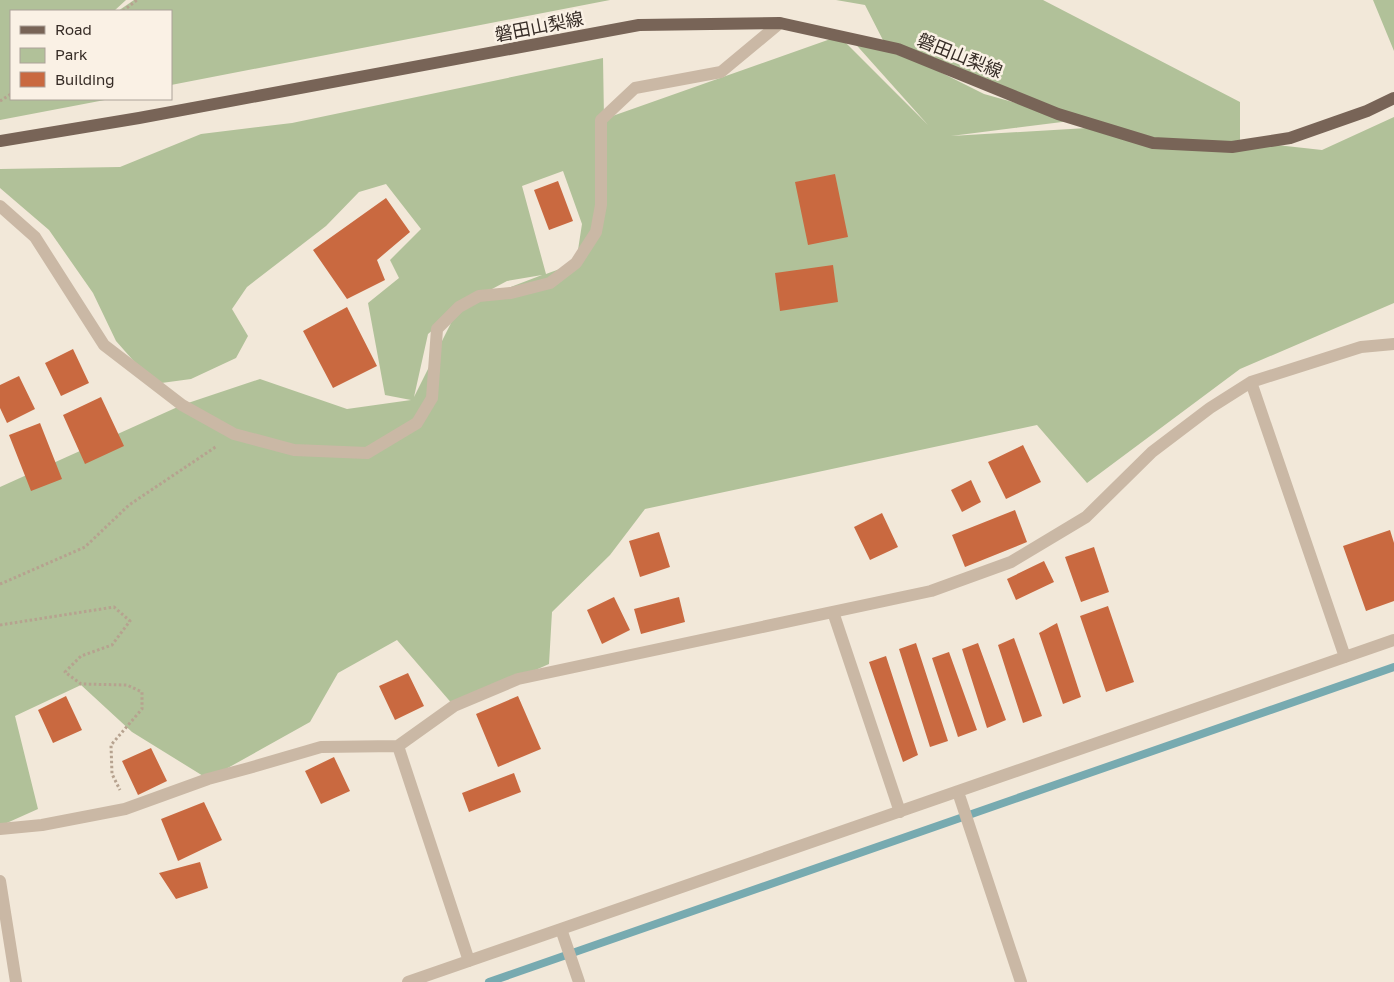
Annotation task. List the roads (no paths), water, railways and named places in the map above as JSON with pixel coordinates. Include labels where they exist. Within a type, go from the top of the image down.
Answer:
[{"type":"main road","name":"磐田山梨線","points":[[0,141],[149,116],[639,25],[780,23],[898,49],[1058,114],[1153,143],[1232,147],[1290,138],[1367,112],[1394,98]]},
{"type":"street","points":[[0,206],[35,237],[104,345],[182,405],[234,434],[294,450],[367,453],[417,423],[432,398],[437,329],[459,307],[479,296],[511,293],[550,282],[576,263],[596,232],[601,205],[601,120],[634,88],[721,72],[780,23]]},
{"type":"street","points":[[0,829],[42,825],[125,809],[208,779],[321,746],[398,746],[454,706],[518,679],[931,591],[1012,562],[1086,517],[1152,452],[1210,408],[1251,382],[1361,347],[1394,344]]},
{"type":"street","points":[[1251,382],[1345,657]]},
{"type":"street","points":[[833,612],[900,812]]},
{"type":"street","points":[[408,982],[1394,640]]},
{"type":"street","points":[[398,746],[469,961]]},
{"type":"street","points":[[958,792],[1022,982]]},
{"type":"street","points":[[0,881],[16,982]]},
{"type":"street","points":[[562,929],[579,982]]},
{"type":"waterway","points":[[489,982],[1394,667]]}]
